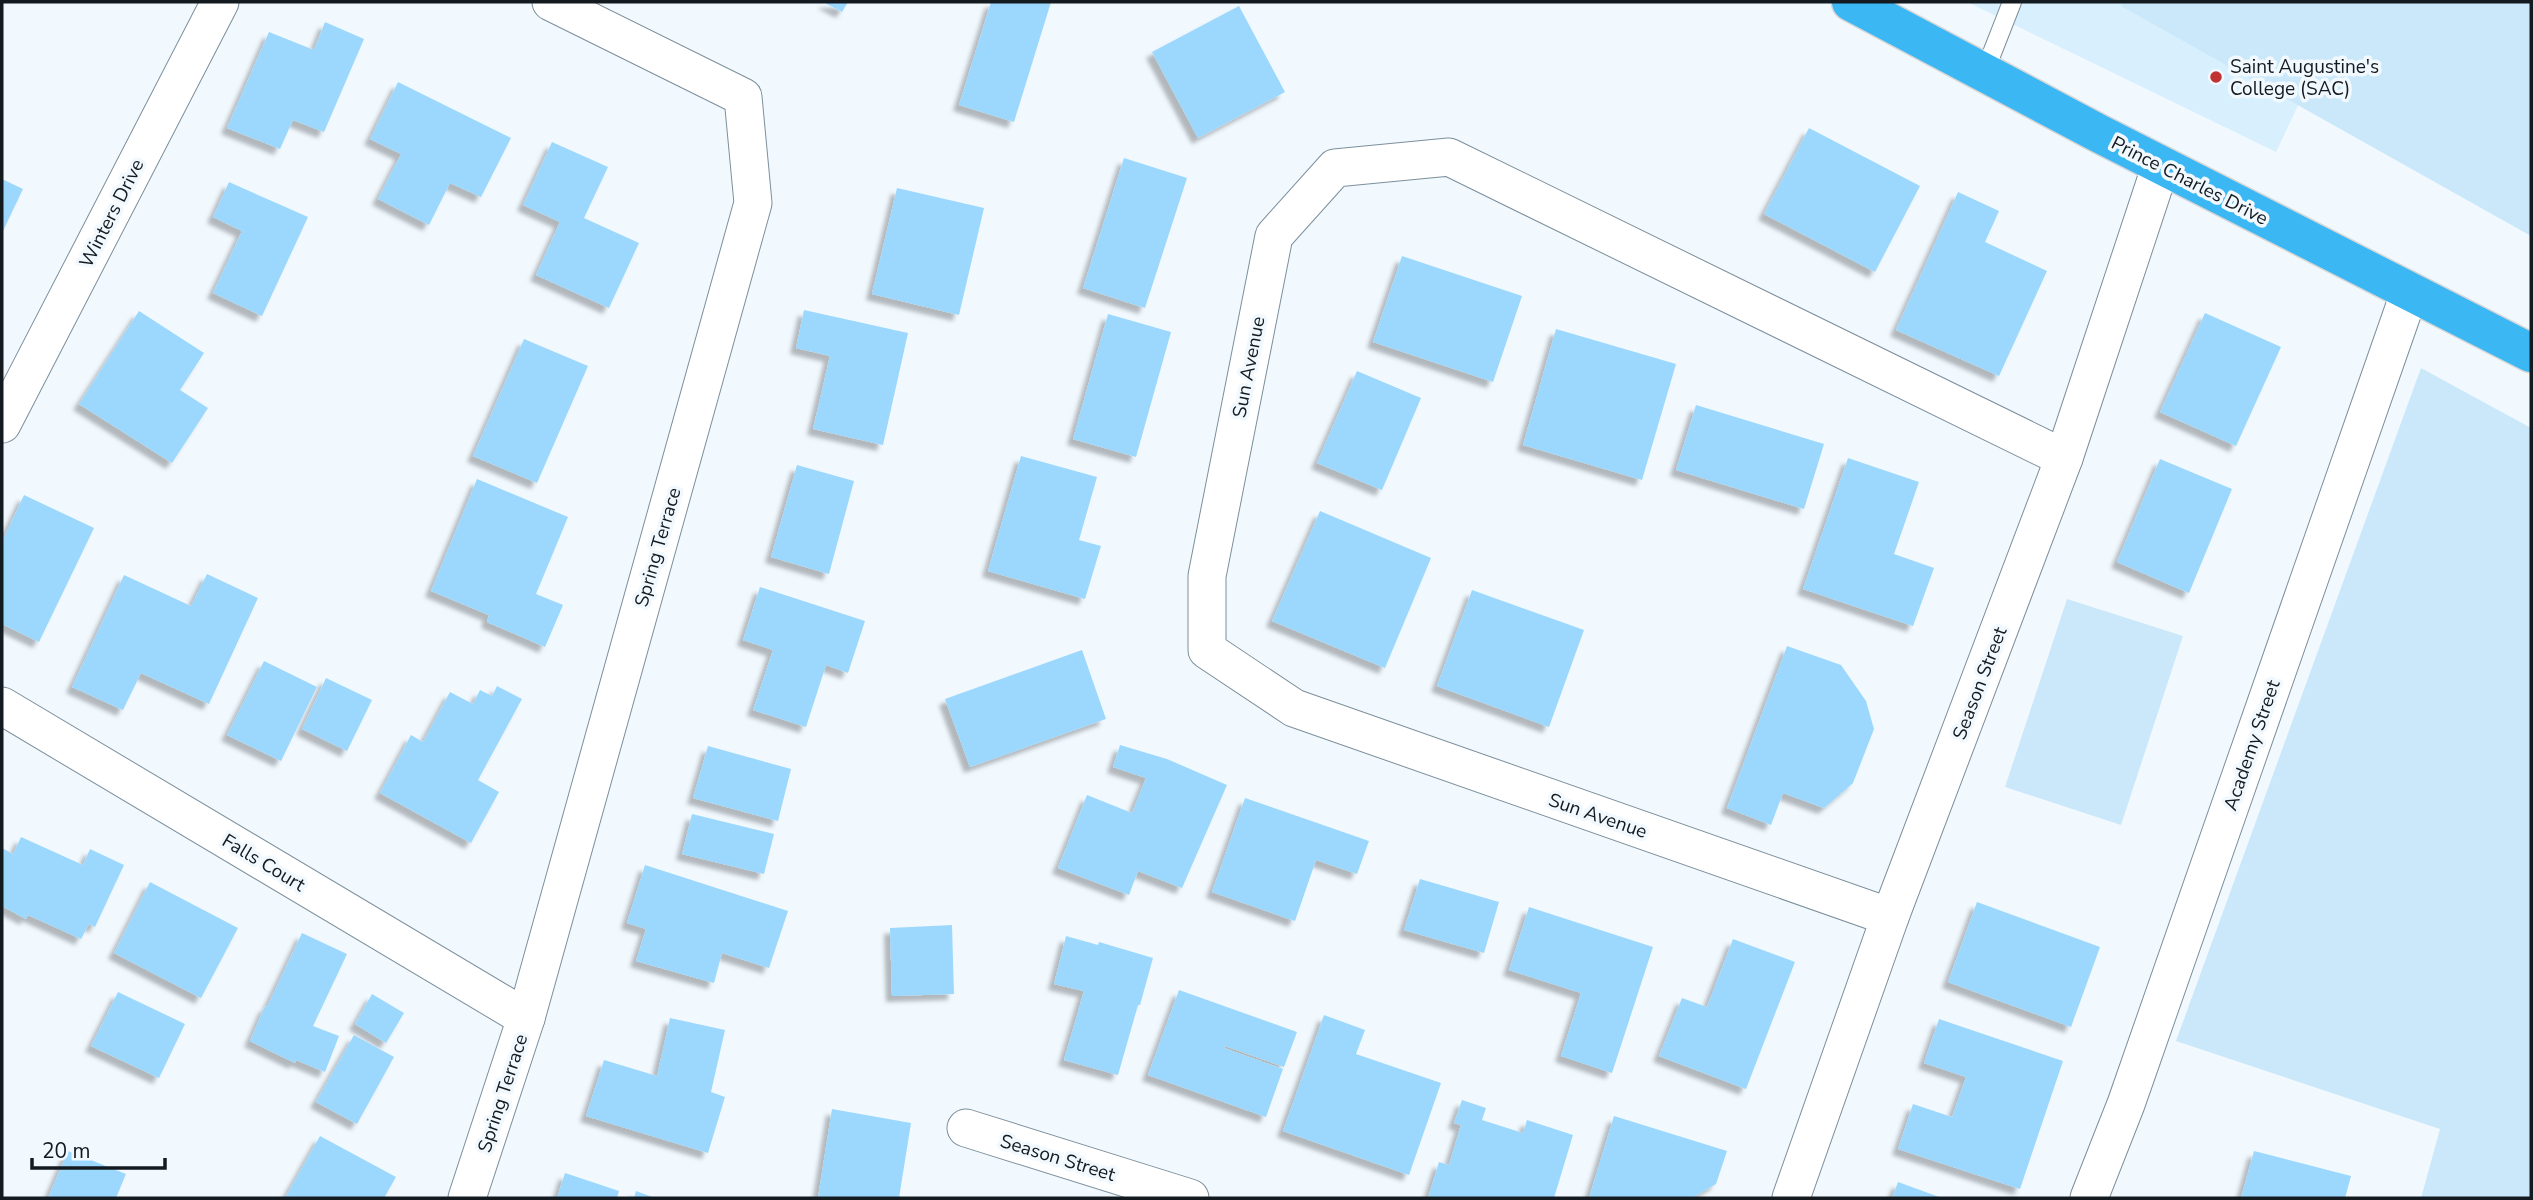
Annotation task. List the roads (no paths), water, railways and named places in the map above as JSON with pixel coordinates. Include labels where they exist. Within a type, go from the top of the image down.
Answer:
[{"type":"highway","name":"Prince Charles Drive","points":[[1858,3],[2161,165],[2531,353]]},
{"type":"street","name":"Winters Drive","points":[[2,424],[220,2]]},
{"type":"street","name":"Spring Terrace","points":[[467,1198],[526,1018],[753,203],[743,97],[551,2]]},
{"type":"street","name":"Sun Avenue","points":[[1890,917],[1294,708],[1207,650],[1207,576],[1274,236],[1335,168],[1449,157],[2064,457]]},
{"type":"street","name":"Season Street","points":[[1791,1198],[1890,917],[2064,457],[2161,165]]},
{"type":"street","name":"Academy Street","points":[[2089,1198],[2126,1104],[2410,291]]},
{"type":"street","name":"Falls Court","points":[[2,706],[526,1018]]},
{"type":"street","name":"Season Street","points":[[966,1128],[1190,1198]]},
{"type":"lane","points":[[1985,71],[2012,2]]},
{"type":"place","name":"Saint Augustine's College (SAC)","points":[[2216,77]]}]
